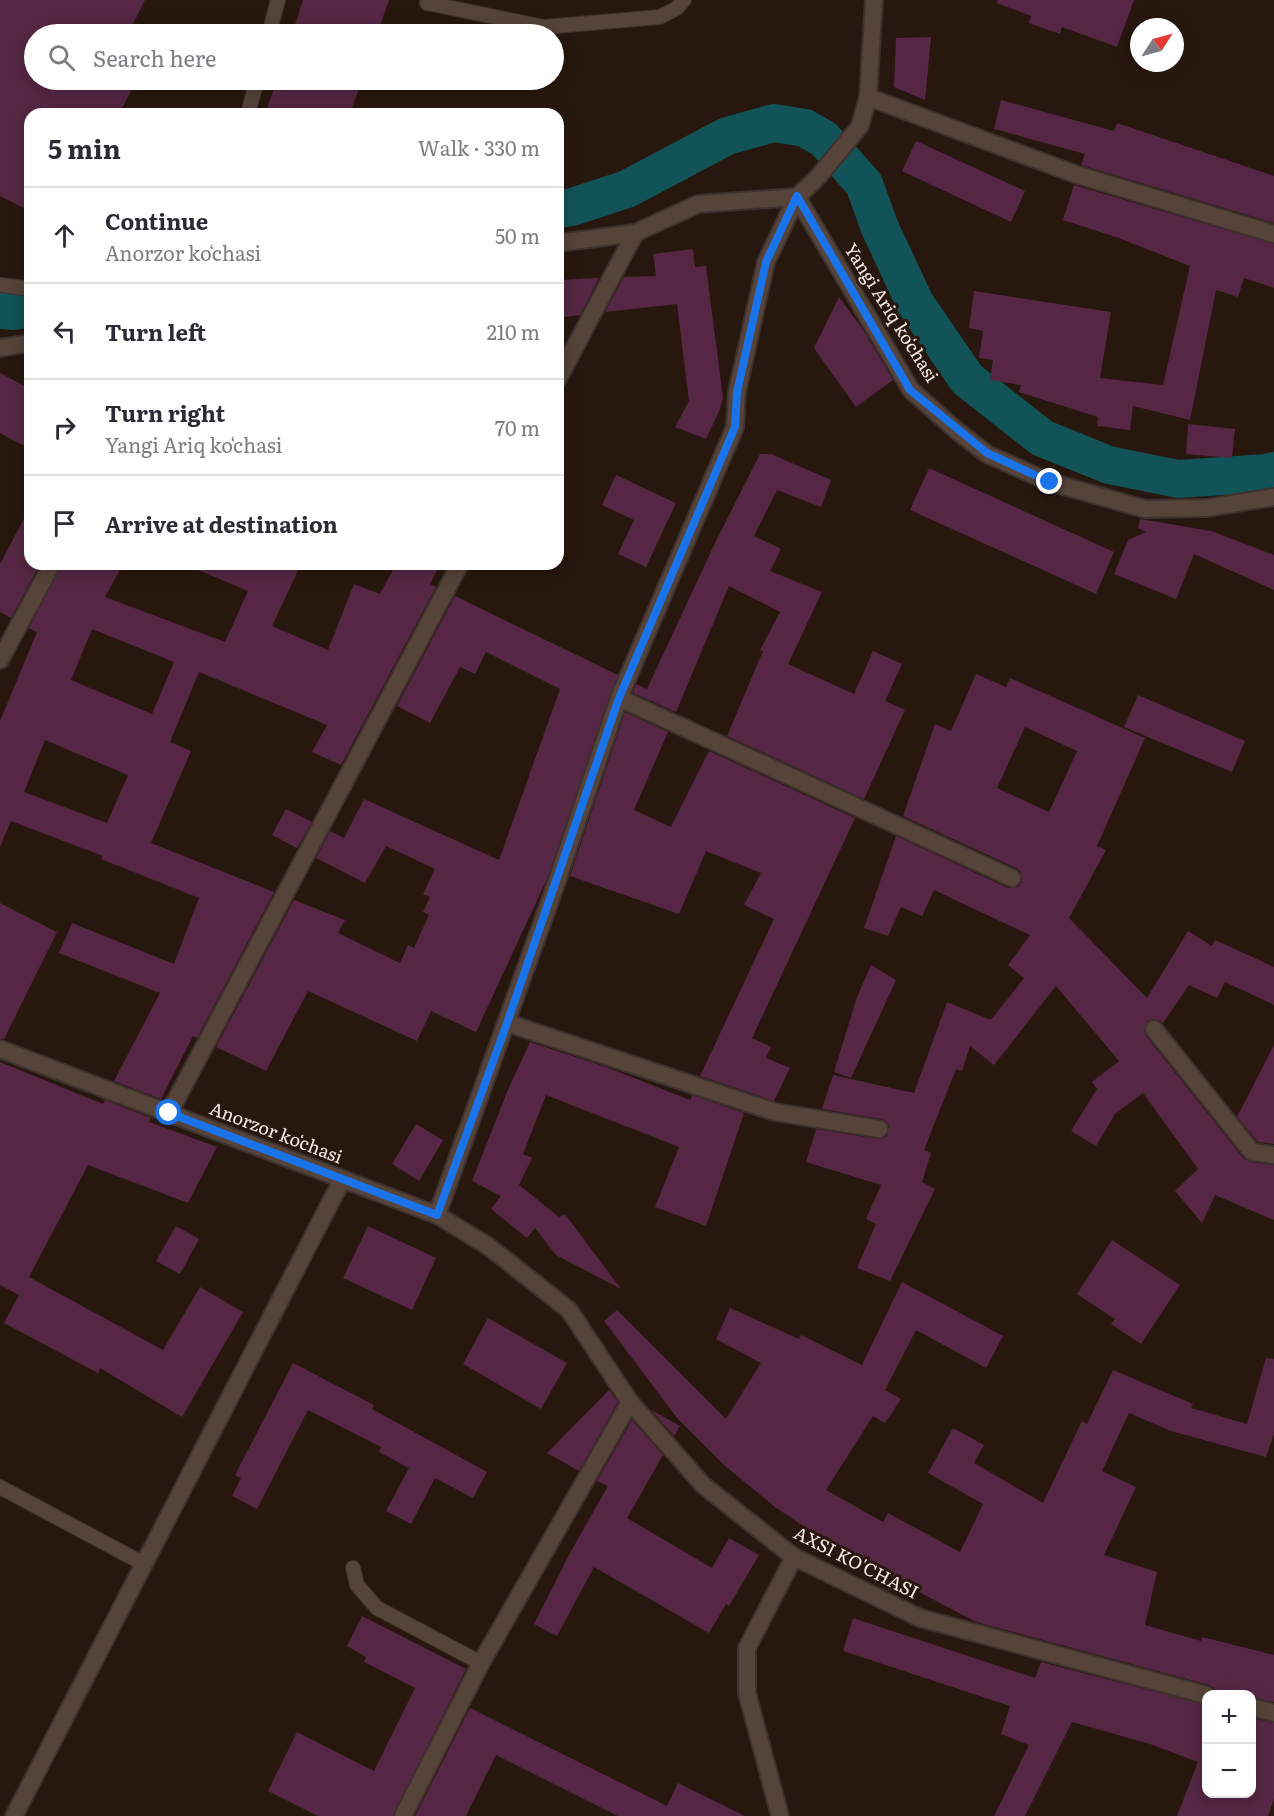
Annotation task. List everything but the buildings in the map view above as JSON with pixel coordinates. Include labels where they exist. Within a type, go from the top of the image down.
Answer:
[{"type":"street","points":[[437,1215],[507,1023],[619,698],[735,427],[737,392],[766,262],[797,196],[818,177],[860,126],[868,97],[874,0]]},
{"type":"street","points":[[868,97],[1075,174],[1274,234]]},
{"type":"street","points":[[564,242],[635,233],[698,204],[797,196]]},
{"type":"street","name":"Yangi Ariq koʻchasi","points":[[797,196],[910,390],[987,453],[1050,482],[1145,509],[1207,508],[1274,497]]},
{"type":"street","points":[[564,368],[635,233]]},
{"type":"street","points":[[0,348],[24,344]]},
{"type":"street","points":[[0,660],[49,570]]},
{"type":"street","points":[[169,1113],[457,570]]},
{"type":"street","points":[[619,698],[1012,878]]},
{"type":"street","points":[[507,1023],[775,1112],[879,1128]]},
{"type":"street","points":[[1154,1029],[1252,1152],[1274,1155]]},
{"type":"street","name":"Anorzor koʻchasi","points":[[0,1049],[437,1215]]},
{"type":"street","points":[[14,1816],[342,1180]]},
{"type":"street","name":"AXSI KO'CHASI","points":[[437,1215],[488,1246],[569,1310],[630,1402],[703,1485],[794,1557],[920,1618],[1202,1694]]},
{"type":"street","points":[[403,1816],[482,1663],[630,1402]]},
{"type":"street","points":[[780,1816],[747,1693],[747,1648],[794,1557]]},
{"type":"street","points":[[1256,1708],[1274,1713]]},
{"type":"lane","points":[[272,24],[278,0]]},
{"type":"lane","points":[[564,25],[660,17],[677,8],[684,0]]},
{"type":"lane","points":[[427,3],[529,24]]},
{"type":"lane","points":[[250,108],[254,90]]},
{"type":"lane","points":[[0,285],[24,288]]},
{"type":"lane","points":[[0,1487],[144,1564]]},
{"type":"lane","points":[[353,1568],[357,1585],[377,1608],[482,1663]]},
{"type":"waterway","points":[[564,208],[627,189],[727,136],[774,123],[805,128],[824,139],[864,184],[880,228],[915,303],[967,379],[1042,438],[1109,465],[1178,479],[1274,471]]},
{"type":"waterway","points":[[0,310],[24,309]]},
{"type":"route","points":[[169,1113],[437,1215],[556,884],[619,698],[735,427],[737,392],[766,262],[797,196],[910,390],[956,430],[987,453],[1050,482]]}]
